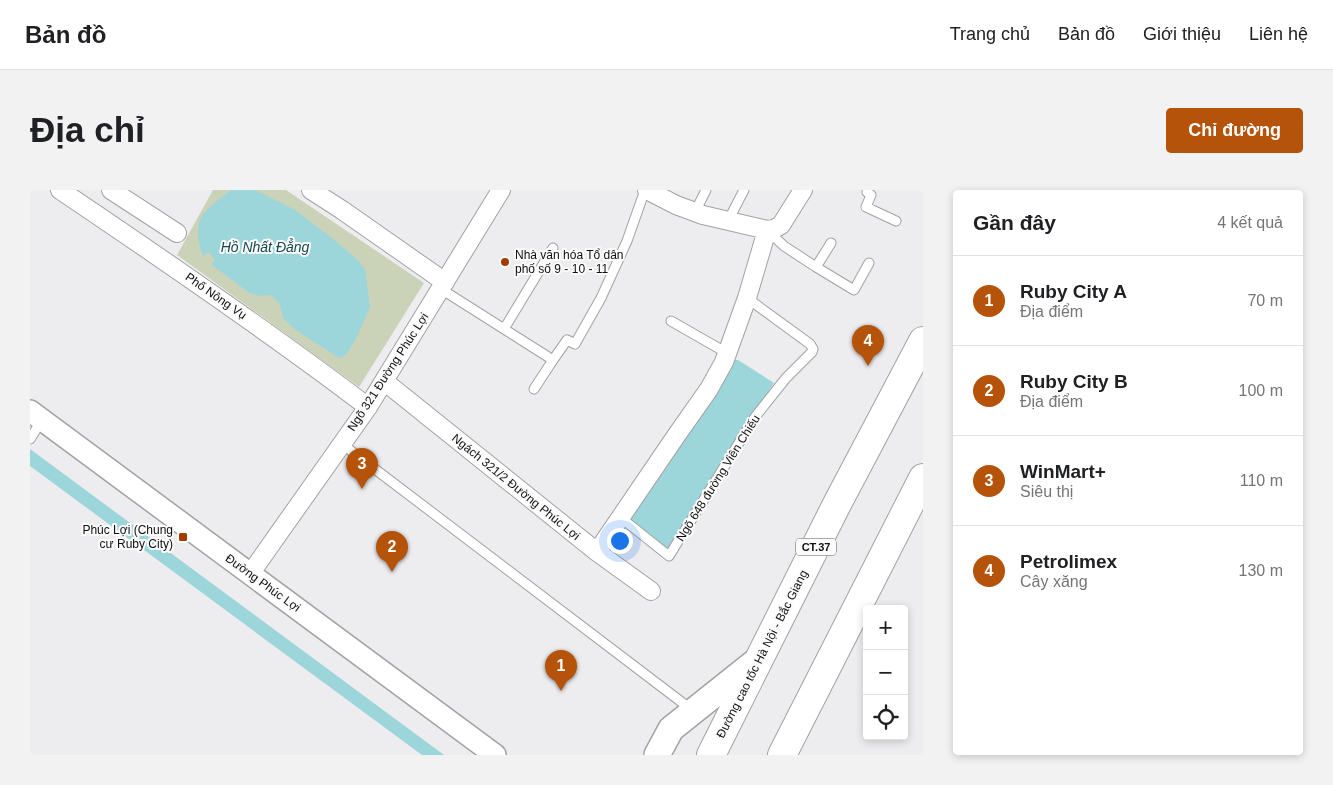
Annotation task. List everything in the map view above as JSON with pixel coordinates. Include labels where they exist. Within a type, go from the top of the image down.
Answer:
[{"type":"highway","name":"Đường cao tốc Hà Nội - Bắc Giang","points":[[711,755],[833,513],[923,341]]},
{"type":"highway","points":[[782,755],[923,478]]},
{"type":"main road","points":[[657,755],[671,730],[760,658]]},
{"type":"street","name":"Phố Nông Vụ","points":[[60,190],[163,259],[325,374],[368,407]]},
{"type":"street","points":[[111,190],[177,233]]},
{"type":"street","points":[[311,190],[342,210],[443,286]]},
{"type":"street","name":"Ngõ 321 Đường Phúc Lợi","points":[[250,574],[368,407],[501,190]]},
{"type":"street","points":[[646,190],[676,205],[704,215],[767,230],[781,225],[803,190]]},
{"type":"street","points":[[597,552],[709,389],[724,362],[747,298],[767,230]]},
{"type":"street","name":"Ngách 321/2 Đường Phúc Lợi","points":[[384,381],[597,552],[650,591]]},
{"type":"street","name":"Đường Phúc Lợi","points":[[36,415],[495,755]]},
{"type":"lane","points":[[534,390],[566,340],[575,344],[602,298],[627,241],[646,190]]},
{"type":"lane","points":[[695,212],[706,190]]},
{"type":"lane","points":[[728,221],[744,190]]},
{"type":"lane","points":[[866,191],[871,195],[866,207],[896,221]]},
{"type":"lane","points":[[767,230],[784,246],[854,290],[869,263]]},
{"type":"lane","points":[[816,267],[831,243]]},
{"type":"lane","points":[[504,329],[553,248]]},
{"type":"lane","points":[[443,286],[504,329],[553,360]]},
{"type":"lane","name":"Ngõ 648 đường Viên Chiếu","points":[[620,518],[669,556],[752,422],[786,378],[812,352],[813,349],[810,344],[747,298]]},
{"type":"lane","points":[[671,320],[727,353]]},
{"type":"lane","points":[[30,439],[36,415]]},
{"type":"lane","points":[[342,444],[694,711]]},
{"type":"green space","name":"Hồ Nhất Đẳng","points":[[213,190],[286,190],[424,283],[359,387],[177,255]]},
{"type":"water","name":"Hồ Nhất Đẳng","points":[[231,190],[255,190],[295,210],[358,260],[365,270],[370,307],[357,337],[346,355],[339,358],[296,330],[283,318],[279,303],[272,296],[259,296],[248,292],[211,264],[215,260],[209,252],[203,256],[199,243],[199,224],[206,211]]},
{"type":"water","points":[[732,360],[738,360],[774,383],[670,549],[666,549],[630,520],[629,515]]},
{"type":"water","points":[[30,449],[444,755],[422,755],[30,466]]},
{"type":"place","name":"Nhà văn hóa Tổ dân phố số 9 - 10 - 11","points":[[505,262]]},
{"type":"place","name":"Petrolimex","points":[[868,366]]},
{"type":"place","name":"WinMart+","points":[[362,489]]},
{"type":"place","name":"Phúc Lợi (Chung cư Ruby City)","points":[[183,537]]},
{"type":"place","name":"Ruby City B","points":[[392,572]]},
{"type":"place","name":"Ruby City A","points":[[561,691]]}]
